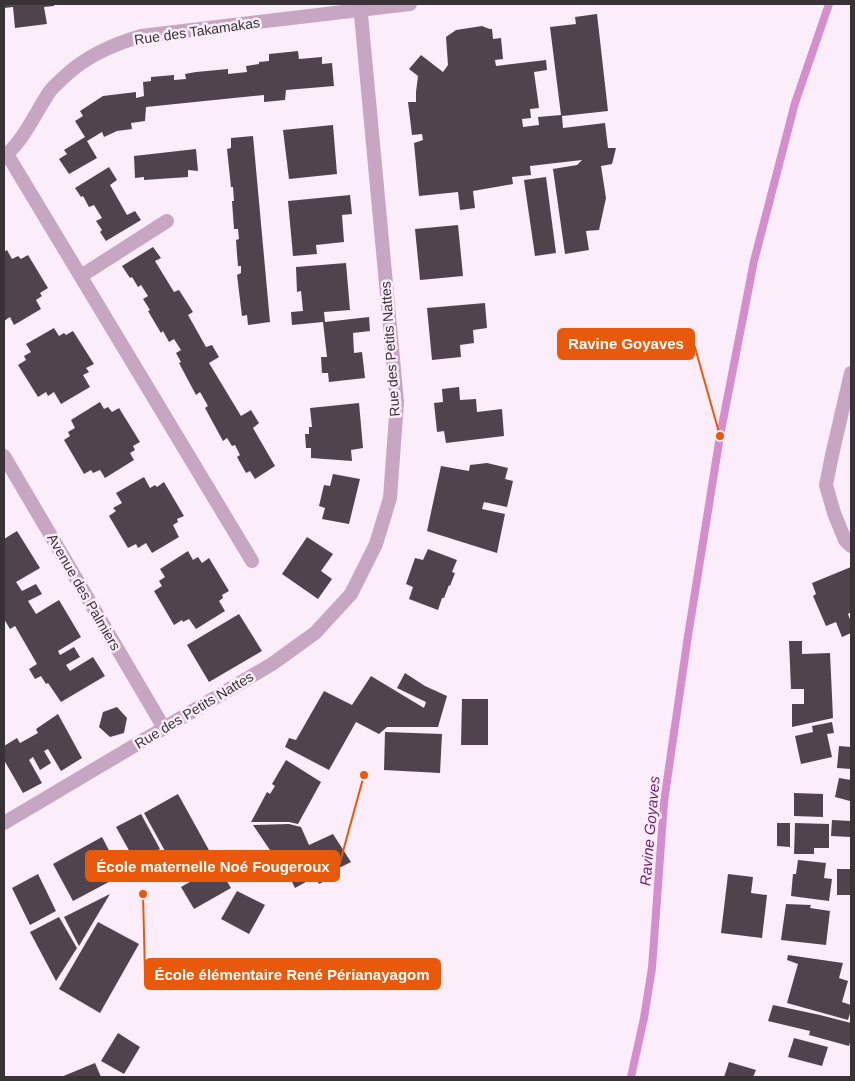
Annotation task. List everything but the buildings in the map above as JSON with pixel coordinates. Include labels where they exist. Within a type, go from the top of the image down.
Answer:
[{"type":"street","name":"Rue des Takamakas","points":[[6,155],[18,142],[51,89],[72,70],[94,55],[116,44],[141,36],[360,7],[410,4]]},
{"type":"street","name":"Rue des Petits Nattes","points":[[4,823],[272,664],[314,633],[351,594],[376,544],[390,498],[397,402],[360,7]]},
{"type":"street","points":[[6,155],[252,561]]},
{"type":"street","points":[[80,276],[167,221]]},
{"type":"street","points":[[851,373],[826,485],[834,513],[845,540],[851,546]]},
{"type":"street","name":"Avenue des Palmiers","points":[[4,456],[164,728]]},
{"type":"waterway","name":"Ravine Goyaves","points":[[631,1077],[644,1018],[652,968],[664,802],[720,436],[754,261],[795,103],[829,4]]},
{"type":"place","name":"Ravine Goyaves","points":[[720,436]]},
{"type":"place","name":"École maternelle Noé Fougeroux","points":[[364,775]]},
{"type":"place","name":"École élémentaire René Périanayagom","points":[[143,894]]}]
